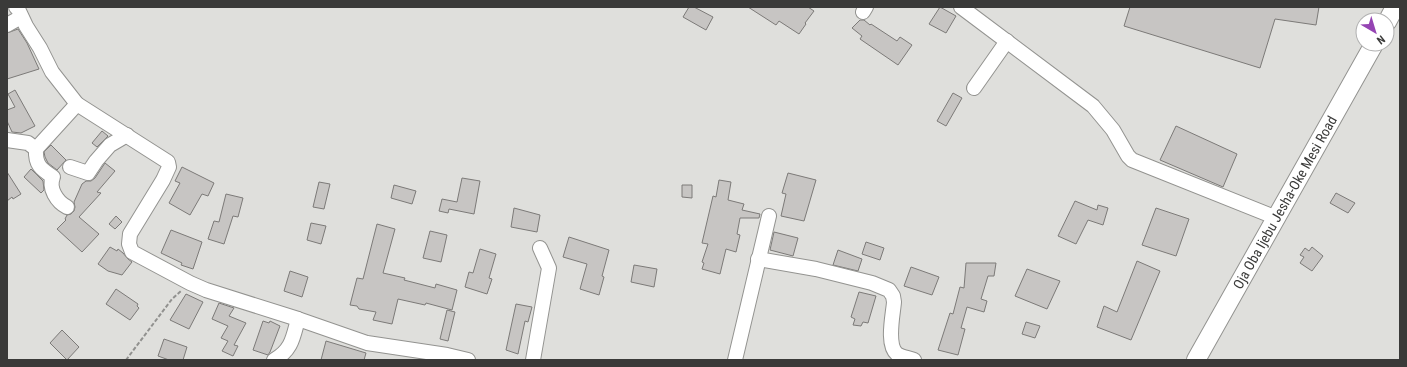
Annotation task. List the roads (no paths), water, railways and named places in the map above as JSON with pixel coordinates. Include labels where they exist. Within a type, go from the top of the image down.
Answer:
[{"type":"main road","name":"Oja Oba Ijebu Jesha-Oke Mesi Road","points":[[1196,360],[1370,52]]},
{"type":"street","points":[[961,7],[1093,106],[1113,130],[1128,156],[1132,160],[1277,218]]},
{"type":"street","points":[[7,25],[19,12],[52,72],[77,104],[168,162],[169,168],[163,180],[130,234],[129,244],[132,252],[206,290],[298,319],[367,343],[446,358],[468,360]]},
{"type":"street","points":[[974,88],[1006,42]]},
{"type":"street","points":[[67,207],[61,204],[52,188],[53,177],[41,169],[38,164],[36,159],[36,149],[77,104]]},
{"type":"street","points":[[70,167],[88,173],[110,145],[127,135]]},
{"type":"street","points":[[7,140],[28,143],[36,149]]},
{"type":"street","points":[[735,360],[769,216]]},
{"type":"street","points":[[532,360],[549,268],[540,248]]},
{"type":"street","points":[[758,259],[816,269],[872,283],[889,290],[893,296],[894,302],[890,336],[891,346],[898,355],[914,360]]},
{"type":"street","points":[[274,360],[288,349],[292,341],[298,319]]}]
